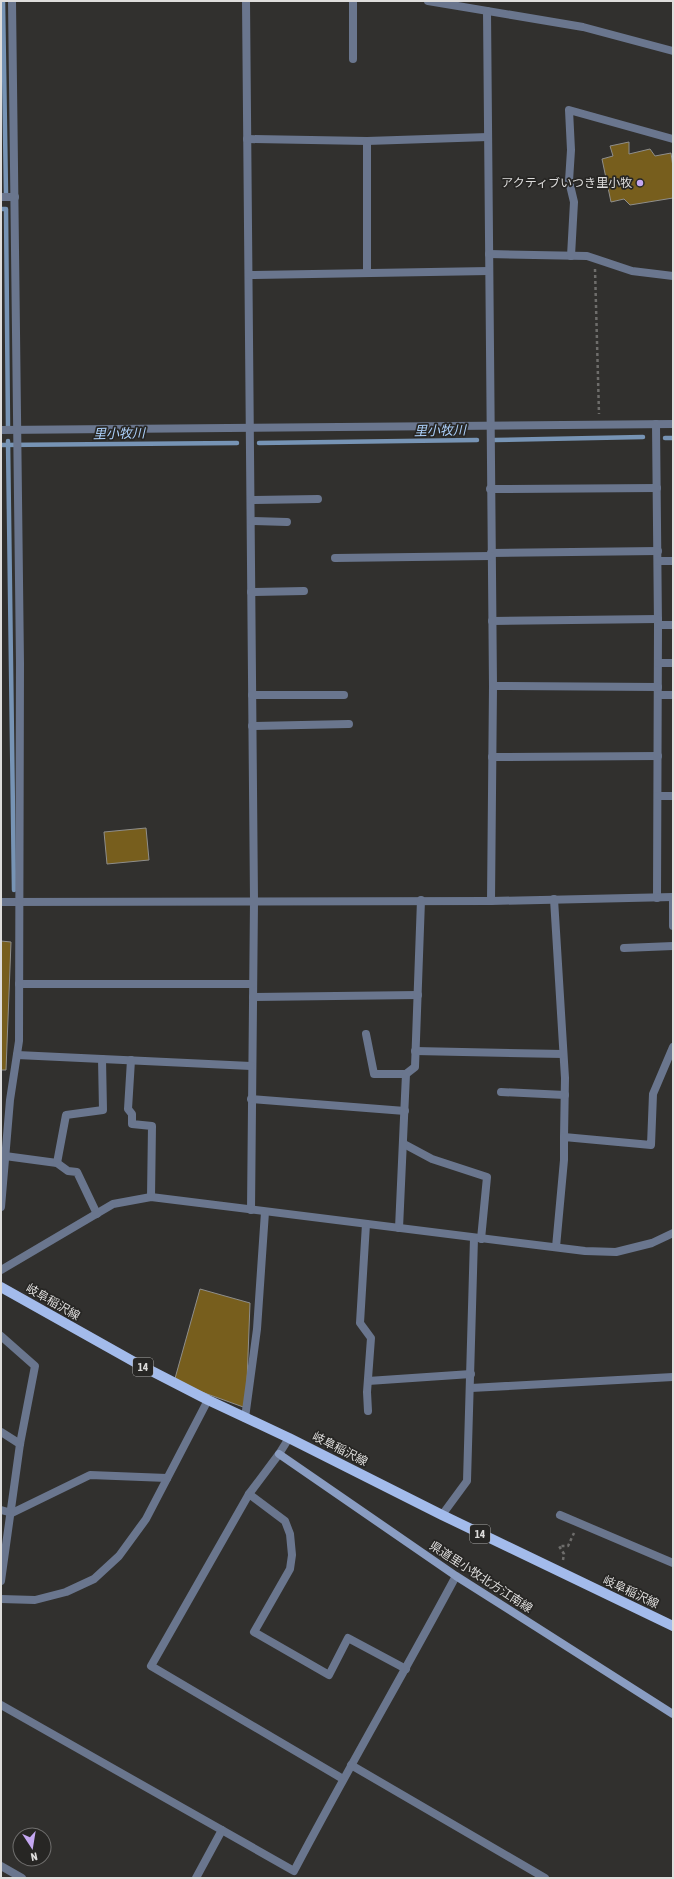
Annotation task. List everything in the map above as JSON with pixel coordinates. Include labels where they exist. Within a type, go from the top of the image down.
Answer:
[{"type":"main road","name":"岐阜稲沢線","points":[[1,1287],[138,1364],[208,1400],[289,1438],[442,1515],[673,1626]]},
{"type":"main road","name":"県道里小牧北方江南線","points":[[279,1454],[456,1576],[673,1714]]},
{"type":"street","points":[[1,1207],[10,1100],[19,1040],[20,663],[12,1]]},
{"type":"street","points":[[246,1],[251,428],[254,901],[254,984],[251,1066],[251,1210]]},
{"type":"street","points":[[353,1],[353,59]]},
{"type":"street","points":[[428,1],[583,27],[673,51]]},
{"type":"street","points":[[487,11],[491,425],[490,489],[493,686],[492,900]]},
{"type":"street","points":[[571,256],[574,202],[569,181],[571,150],[569,110],[673,139]]},
{"type":"street","points":[[247,139],[367,141],[488,137]]},
{"type":"street","points":[[366,273],[367,141]]},
{"type":"street","points":[[1,197],[15,197]]},
{"type":"street","points":[[489,254],[587,256],[632,271],[673,276]]},
{"type":"street","points":[[249,275],[489,271]]},
{"type":"street","points":[[656,424],[658,551],[657,898]]},
{"type":"street","points":[[1,430],[673,424]]},
{"type":"street","points":[[490,489],[657,488]]},
{"type":"street","points":[[251,500],[318,499]]},
{"type":"street","points":[[251,521],[287,522]]},
{"type":"street","points":[[335,558],[658,551]]},
{"type":"street","points":[[658,561],[673,561]]},
{"type":"street","points":[[251,592],[304,591]]},
{"type":"street","points":[[492,621],[658,622],[673,625]]},
{"type":"street","points":[[658,663],[673,663]]},
{"type":"street","points":[[493,686],[658,691],[673,695]]},
{"type":"street","points":[[252,695],[344,695]]},
{"type":"street","points":[[252,726],[349,724]]},
{"type":"street","points":[[492,757],[658,756]]},
{"type":"street","points":[[658,796],[673,796]]},
{"type":"street","points":[[1,902],[492,900],[673,897],[673,926]]},
{"type":"street","points":[[554,899],[565,1095],[564,1160],[556,1247]]},
{"type":"street","points":[[366,1034],[374,1074],[406,1074],[415,1067],[421,900]]},
{"type":"street","points":[[624,948],[673,946]]},
{"type":"street","points":[[19,984],[254,984]]},
{"type":"street","points":[[253,997],[418,995]]},
{"type":"street","points":[[564,1137],[651,1145],[653,1094],[673,1047]]},
{"type":"street","points":[[415,1051],[563,1054]]},
{"type":"street","points":[[17,1055],[251,1066]]},
{"type":"street","points":[[57,1163],[66,1114],[104,1110],[102,1059]]},
{"type":"street","points":[[131,1060],[128,1109],[132,1114],[132,1124],[152,1126],[151,1197]]},
{"type":"street","points":[[399,1228],[406,1074]]},
{"type":"street","points":[[501,1092],[565,1095]]},
{"type":"street","points":[[251,1099],[405,1111]]},
{"type":"street","points":[[404,1144],[432,1159],[487,1177],[477,1239],[467,1481],[442,1515]]},
{"type":"street","points":[[5,1156],[57,1163],[68,1171],[77,1172],[97,1214]]},
{"type":"street","points":[[1,1270],[113,1204],[151,1197],[477,1239],[616,1252],[652,1242],[673,1233]]},
{"type":"street","points":[[245,1418],[257,1329],[266,1212]]},
{"type":"street","points":[[366,1224],[360,1323],[371,1338],[368,1381],[368,1411]]},
{"type":"street","points":[[1,1336],[35,1366],[20,1444],[12,1513],[1,1580]]},
{"type":"street","points":[[368,1381],[471,1374]]},
{"type":"street","points":[[470,1388],[673,1377]]},
{"type":"street","points":[[1,1599],[35,1600],[66,1592],[94,1579],[119,1556],[146,1519],[208,1400]]},
{"type":"street","points":[[1,1432],[20,1444]]},
{"type":"street","points":[[289,1438],[249,1494],[151,1666],[343,1779]]},
{"type":"street","points":[[1,1510],[12,1513],[90,1475],[167,1478]]},
{"type":"street","points":[[249,1494],[285,1521],[290,1534],[292,1555],[290,1570],[254,1632],[329,1675],[348,1638],[406,1669]]},
{"type":"street","points":[[560,1515],[673,1563]]},
{"type":"street","points":[[1,1705],[294,1871],[343,1779],[406,1669],[456,1576]]},
{"type":"street","points":[[351,1765],[545,1878]]},
{"type":"street","points":[[196,1878],[222,1830]]},
{"type":"street","points":[[1,1866],[22,1878]]},
{"type":"path","points":[[595,258],[600,424]]},
{"type":"path","points":[[564,1554],[559,1546],[568,1546],[579,1524]]},
{"type":"building","name":"アクティブいつき里小牧","points":[[629,142],[629,154],[650,149],[655,156],[671,153],[673,167],[673,198],[630,205],[624,199],[611,202],[602,159],[613,156],[610,146]]},
{"type":"building","points":[[146,828],[149,860],[107,864],[104,832]]},
{"type":"building","points":[[1,941],[11,942],[6,1070],[1,1070]]},
{"type":"building","points":[[200,1289],[250,1303],[246,1408],[174,1382]]},
{"type":"waterway","points":[[3,1],[6,194]]},
{"type":"waterway","points":[[1,209],[6,209],[8,427]]},
{"type":"waterway","name":"里小牧川","points":[[495,440],[643,437]]},
{"type":"waterway","name":"里小牧川","points":[[665,438],[673,438]]},
{"type":"waterway","name":"里小牧川","points":[[259,443],[477,440]]},
{"type":"waterway","points":[[8,441],[14,890]]},
{"type":"waterway","name":"里小牧川","points":[[1,445],[237,443]]},
{"type":"place","name":"アクティブいつき里小牧","points":[[640,183]]}]
